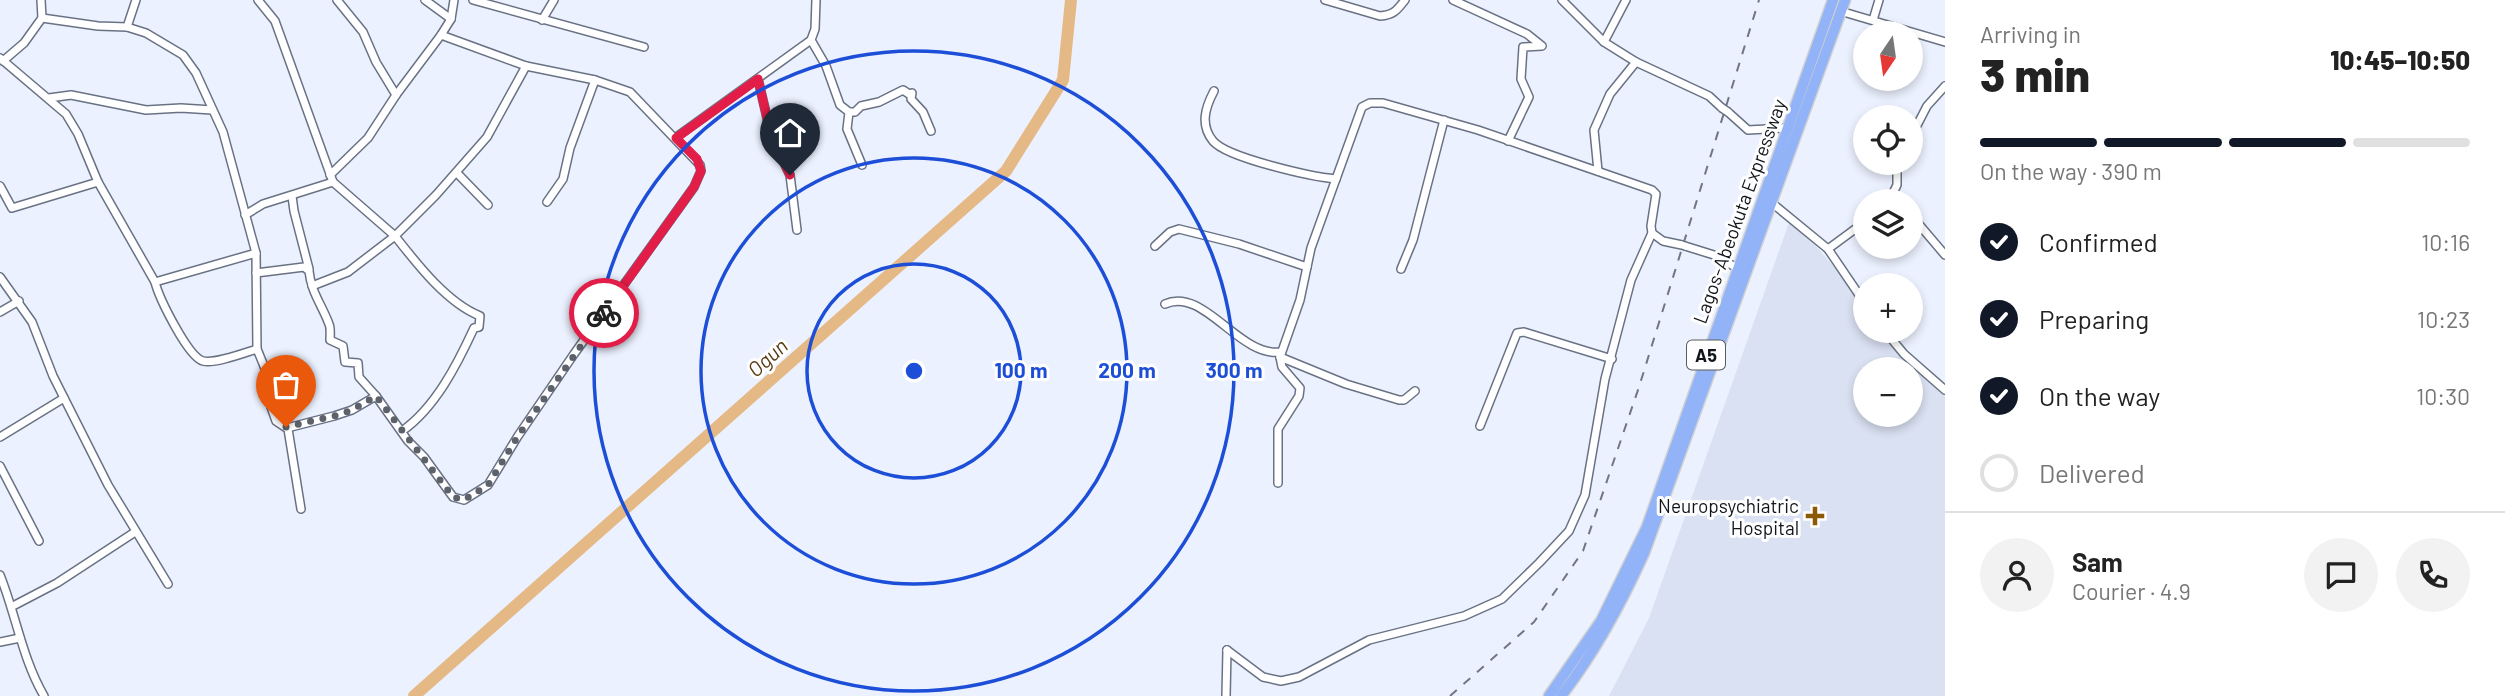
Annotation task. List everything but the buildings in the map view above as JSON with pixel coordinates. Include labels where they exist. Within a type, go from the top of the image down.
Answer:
[{"type":"highway","name":"Lagos-Abeokuta Expressway","points":[[1549,696],[1601,621],[1647,527],[1833,0]]},
{"type":"highway","name":"Lagos-Abeokuta Expressway","points":[[1562,696],[1603,636],[1644,553],[1842,6]]},
{"type":"street","points":[[41,0],[42,18],[24,43],[1,59],[66,114],[78,134],[98,182],[194,357],[207,362],[257,349]]},
{"type":"street","points":[[127,27],[136,0]]},
{"type":"street","points":[[258,0],[275,21],[332,179],[395,236],[418,265],[464,310],[480,316],[479,327],[474,328],[451,372],[419,419],[402,432]]},
{"type":"street","points":[[337,0],[363,32],[376,62],[396,95]]},
{"type":"street","points":[[425,0],[451,19]]},
{"type":"street","points":[[245,215],[263,204],[332,179],[368,138],[441,35],[451,19],[454,0]]},
{"type":"street","points":[[473,0],[644,47]]},
{"type":"street","points":[[542,20],[554,0]]},
{"type":"street","points":[[676,138],[811,40],[815,29],[816,0]]},
{"type":"street","points":[[1325,0],[1380,16],[1396,12],[1405,0]]},
{"type":"street","points":[[1452,0],[1527,34],[1542,46],[1523,47],[1521,79],[1529,97],[1508,141]]},
{"type":"street","points":[[1562,0],[1604,42],[1636,62],[1709,96],[1748,130],[1787,128]]},
{"type":"street","points":[[1604,42],[1626,0]]},
{"type":"street","points":[[1873,20],[1879,0]]},
{"type":"street","points":[[1842,6],[1873,20],[1945,42]]},
{"type":"street","points":[[42,18],[127,27],[167,44],[183,55],[196,73],[223,132],[256,253],[257,349],[266,372],[276,421],[288,429]]},
{"type":"street","points":[[292,195],[312,286],[324,316],[331,325],[330,340],[343,345],[345,362],[358,363],[359,377],[453,497],[464,500],[488,485],[567,364],[694,187],[701,171],[700,165],[676,138],[630,92],[595,80],[526,66],[441,35]]},
{"type":"street","points":[[811,40],[826,66],[840,105],[849,112],[855,112],[861,106],[879,102],[903,90],[912,93],[911,99],[923,113],[931,131]]},
{"type":"street","points":[[1598,171],[1594,130],[1610,94],[1636,62]]},
{"type":"street","points":[[312,286],[348,272],[395,236],[457,173],[487,137],[526,66]]},
{"type":"street","points":[[758,79],[771,135],[790,175],[797,230]]},
{"type":"street","points":[[547,202],[563,179],[570,148],[595,80]]},
{"type":"street","points":[[1923,114],[1945,86]]},
{"type":"street","points":[[1214,91],[1204,114],[1205,125],[1215,144],[1229,152],[1263,163],[1336,179]]},
{"type":"street","points":[[49,98],[71,95],[146,110],[212,110]]},
{"type":"street","points":[[1226,696],[1227,650],[1263,677],[1281,681],[1299,677],[1369,640],[1464,615],[1502,599],[1569,531],[1585,495],[1602,392],[1632,280],[1652,233],[1656,194],[1652,190],[1598,171],[1444,120],[1383,103],[1370,103],[1363,107],[1336,179],[1307,267],[1300,300],[1280,355],[1282,368],[1300,391],[1278,429],[1278,483]]},
{"type":"street","points":[[849,112],[847,129],[862,165]]},
{"type":"street","points":[[1401,270],[1413,240],[1444,120]]},
{"type":"street","points":[[457,173],[488,205]]},
{"type":"street","points":[[0,186],[12,208],[98,182]]},
{"type":"street","points":[[1772,203],[1828,249],[1853,286]]},
{"type":"street","points":[[1155,246],[1170,232],[1179,229],[1239,244],[1307,267]]},
{"type":"street","points":[[1923,229],[1945,255]]},
{"type":"street","points":[[1828,249],[1853,231]]},
{"type":"street","points":[[1652,233],[1663,241],[1714,255],[1737,268]]},
{"type":"street","points":[[155,282],[256,253]]},
{"type":"street","points":[[256,273],[304,267],[309,271]]},
{"type":"street","points":[[0,277],[32,322],[64,398],[135,532],[168,584]]},
{"type":"street","points":[[1165,304],[1174,300],[1191,303],[1237,337],[1346,384],[1399,400],[1404,400],[1415,391]]},
{"type":"street","points":[[0,312],[19,301]]},
{"type":"street","points":[[1480,426],[1517,333],[1524,332],[1612,359]]},
{"type":"street","points":[[1895,343],[1945,390]]},
{"type":"street","points":[[301,509],[286,427],[352,410],[376,396]]},
{"type":"street","points":[[0,437],[64,398]]},
{"type":"street","points":[[0,466],[39,541]]},
{"type":"street","points":[[13,606],[57,583],[135,532]]},
{"type":"street","points":[[0,575],[13,606],[20,638],[35,682],[44,696]]},
{"type":"street","points":[[0,642],[20,638]]},
{"type":"shaded area","name":"Neuropsychiatric Hospital","points":[[1791,217],[1853,289],[1853,343],[1900,343],[1913,357],[1853,357],[1853,427],[1923,427],[1923,369],[1945,394],[1945,696],[1609,696],[1649,618]]},
{"type":"waterway","name":"Ogun","points":[[414,696],[1006,171],[1063,80],[1071,0]]},
{"type":"railway","points":[[1450,696],[1534,622],[1583,551],[1639,387],[1759,0]]},
{"type":"way so far","points":[[286,427],[352,410],[376,396],[453,497],[464,500],[488,485],[518,436],[604,313]]},
{"type":"place","name":"Neuropsychiatric Hospital","points":[[1815,516]]},
{"type":"route","points":[[604,313],[694,187],[701,171],[697,159],[676,138],[758,79],[771,135],[790,175]]}]
